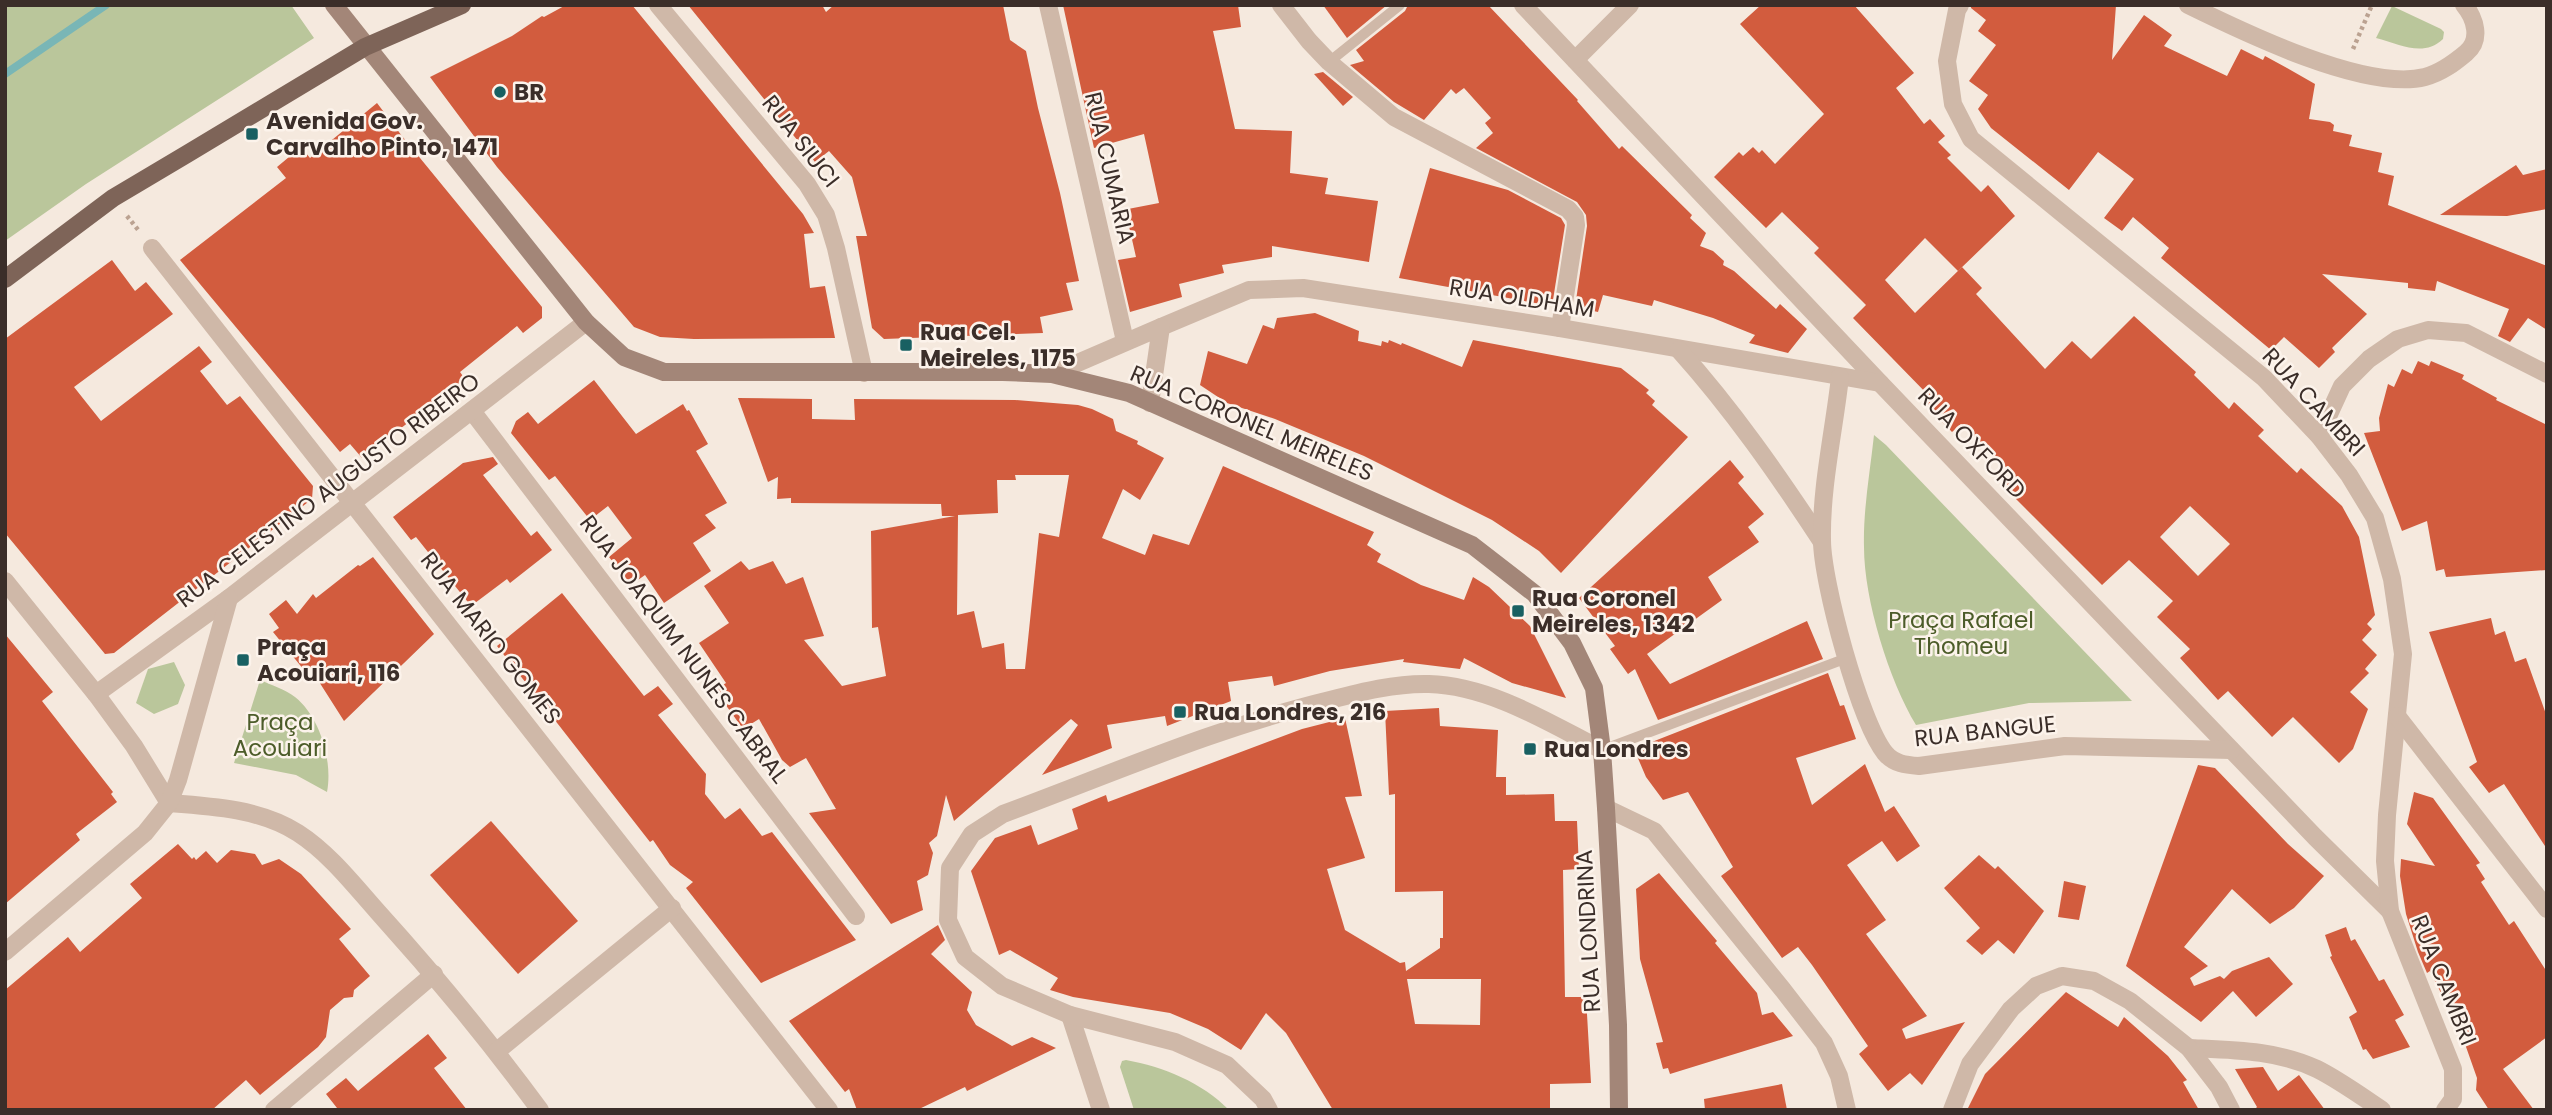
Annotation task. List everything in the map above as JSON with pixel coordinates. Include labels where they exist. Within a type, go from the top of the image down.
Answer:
[{"type":"main road","points":[[5,279],[113,198],[365,47],[462,5]]},
{"type":"street","name":"RUA CORONEL MEIRELES","points":[[334,5],[586,322],[624,357],[664,372],[1052,374],[1129,394],[1472,545],[1535,594],[1572,643],[1594,688],[1602,750]]},
{"type":"street","name":"RUA SIUCI","points":[[658,5],[807,184],[826,215],[864,373]]},
{"type":"street","name":"RUA CUMARIA","points":[[1048,5],[1125,341]]},
{"type":"street","points":[[1281,5],[1308,41],[1329,62],[1394,117],[1568,209],[1575,217],[1560,328]]},
{"type":"street","name":"RUA OXFORD","points":[[1523,5],[2231,750],[2390,911]]},
{"type":"street","points":[[1576,60],[1630,5]]},
{"type":"street","name":"RUA CAMBRI","points":[[1960,5],[1947,61],[1953,104],[1971,139],[2264,378],[2319,436],[2349,475],[2375,518],[2392,579],[2403,654],[2386,838],[2385,861],[2390,911],[2454,1069],[2453,1098],[2445,1110]]},
{"type":"street","points":[[2188,5],[2278,47],[2344,69],[2371,76],[2400,79],[2426,77],[2452,65],[2471,49],[2476,31],[2473,15],[2465,5]]},
{"type":"street","name":"RUA MARIO GOMES","points":[[152,248],[829,1110]]},
{"type":"street","name":"RUA OLDHAM","points":[[1052,374],[1249,290],[1303,288],[1560,328],[1880,383]]},
{"type":"street","name":"RUA CELESTINO AUGUSTO RIBEIRO","points":[[96,694],[229,598],[586,322]]},
{"type":"street","points":[[1150,403],[1161,327]]},
{"type":"street","points":[[2319,436],[2342,386],[2369,359],[2398,339],[2428,330],[2466,333],[2547,374]]},
{"type":"street","name":"RUA BANGUE","points":[[1679,350],[1718,393],[1822,542]]},
{"type":"street","name":"RUA BANGUE","points":[[1840,377],[1822,542],[1832,603],[1847,658],[1875,737],[1886,754],[1898,764],[1919,766],[2065,746],[2231,750]]},
{"type":"street","name":"RUA JOAQUIM NUNES CABRAL","points":[[472,411],[856,916]]},
{"type":"street","points":[[5,581],[96,694],[134,746],[169,803]]},
{"type":"street","points":[[5,952],[145,834],[169,803],[178,780],[229,598]]},
{"type":"street","points":[[1269,1110],[1263,1099],[1227,1065],[1175,1042],[1070,1015],[1002,986],[965,957],[948,920],[950,868],[972,834],[1003,814],[1273,713],[1370,690],[1429,684],[1466,690],[1509,704],[1602,750]]},
{"type":"street","points":[[2398,716],[2547,909]]},
{"type":"street","name":"RUA LONDRINA","points":[[1602,750],[1618,1025],[1619,1110]]},
{"type":"street","points":[[169,803],[256,814],[297,832],[326,855],[433,974],[497,1051],[540,1110]]},
{"type":"street","points":[[1606,808],[1654,831],[1783,990],[1824,1043],[1839,1076],[1847,1110]]},
{"type":"street","points":[[497,1051],[673,908]]},
{"type":"street","points":[[274,1110],[433,974]]},
{"type":"street","points":[[1952,1110],[1970,1064],[2011,1009],[2036,986],[2062,976],[2094,981],[2130,1001],[2189,1048],[2219,1087],[2231,1110]]},
{"type":"street","points":[[1070,1015],[1101,1110]]},
{"type":"street","points":[[2189,1048],[2250,1051],[2283,1057],[2317,1069],[2382,1110]]},
{"type":"lane","points":[[1329,62],[1399,5]]},
{"type":"lane","points":[[1602,750],[1847,658]]},
{"type":"path","points":[[2344,69],[2372,5]]},
{"type":"path","points":[[113,198],[152,248]]},
{"type":"green space","points":[[5,5],[291,5],[314,38],[86,184],[5,241]]},
{"type":"green space","points":[[2392,6],[2441,29],[2444,32],[2443,39],[2435,45],[2419,49],[2376,38]]},
{"type":"green space","name":"Praça Rafael Thomeu","points":[[1874,435],[2132,701],[2029,703],[1916,725],[1896,686],[1868,591],[1864,533]]},
{"type":"green space","points":[[174,662],[185,685],[178,704],[154,714],[136,703],[148,669]]},
{"type":"green space","name":"Praça Acouiari","points":[[260,680],[291,694],[311,716],[323,740],[326,754],[327,792],[296,775],[234,763]]},
{"type":"green space","points":[[1122,1061],[1181,1077],[1206,1091],[1229,1110],[1134,1110],[1120,1067]]},
{"type":"building","points":[[566,5],[632,5],[803,214],[814,233],[804,234],[810,288],[825,286],[835,338],[694,339],[660,337],[634,327],[497,167],[430,77],[512,36],[542,16]]},
{"type":"building","points":[[688,5],[822,5],[826,12],[834,5],[1003,5],[1010,40],[1026,51],[1060,193],[1079,281],[1066,283],[1073,310],[1040,317],[1043,333],[884,339],[872,328],[856,236],[867,236],[852,177],[829,151],[815,162]]},
{"type":"building","points":[[1063,5],[1238,5],[1241,27],[1213,31],[1235,129],[1292,131],[1290,173],[1328,178],[1325,194],[1378,201],[1369,262],[1272,246],[1272,257],[1222,265],[1224,273],[1179,284],[1182,297],[1130,312],[1118,260],[1136,257],[1126,213],[1128,209],[1159,203],[1144,134],[1094,148]]},
{"type":"building","points":[[1323,5],[1387,5],[1347,38]]},
{"type":"building","points":[[1408,5],[1488,5],[1578,100],[1619,149],[1622,146],[1692,215],[1690,218],[1706,233],[1700,246],[1713,251],[1724,261],[1723,265],[1734,271],[1776,309],[1780,304],[1807,329],[1788,353],[1749,343],[1755,335],[1713,318],[1654,300],[1652,306],[1603,295],[1598,312],[1575,307],[1587,226],[1586,215],[1577,202],[1476,148],[1493,133],[1485,123],[1491,118],[1464,88],[1456,94],[1451,89],[1424,120],[1394,102],[1350,65],[1364,61],[1356,50],[1405,11]]},
{"type":"building","points":[[1761,5],[1854,5],[1914,73],[1896,88],[1924,124],[1930,119],[1945,136],[1938,142],[1951,155],[1947,158],[1981,192],[1988,185],[2015,216],[1962,267],[1982,288],[1976,294],[2045,369],[2072,341],[2091,359],[2134,316],[2196,372],[2194,375],[2229,409],[2234,402],[2264,430],[2258,436],[2297,473],[2301,468],[2342,506],[2359,537],[2375,615],[2367,624],[2372,629],[2362,640],[2377,655],[2365,669],[2369,673],[2350,692],[2368,709],[2353,749],[2339,763],[2293,717],[2272,737],[2228,691],[2218,700],[2180,658],[2190,649],[2157,617],[2173,601],[2129,560],[2102,585],[2003,486],[2012,473],[1961,424],[1952,432],[1926,405],[1932,399],[1853,318],[1866,305],[1814,253],[1819,248],[1782,212],[1766,228],[1714,177],[1739,152],[1743,156],[1753,147],[1759,153],[1762,150],[1775,164],[1824,114],[1740,24]],"holes":[[[1925,238],[1958,271],[1915,313],[1885,280]],[[2190,506],[2230,544],[2198,576],[2160,537]]]},
{"type":"building","points":[[1971,5],[2116,5],[2112,60],[2144,15],[2172,35],[2164,46],[2227,76],[2241,49],[2263,60],[2265,56],[2287,68],[2315,84],[2309,119],[2330,122],[2334,125],[2333,131],[2352,135],[2349,146],[2382,153],[2378,172],[2394,176],[2388,205],[2547,266],[2547,330],[2528,318],[2510,342],[2498,336],[2509,309],[2437,281],[2435,291],[2408,288],[2408,283],[2322,274],[2367,314],[2332,348],[2335,352],[2319,368],[2284,337],[2271,350],[2161,258],[2169,248],[2133,217],[2122,231],[2104,218],[2134,179],[2098,152],[2069,190],[1991,128],[1978,109],[1988,95],[1969,81],[1996,45],[1978,31],[1986,20],[1971,8]]},
{"type":"building","points":[[1323,72],[1353,97],[1343,106],[1314,74]]},
{"type":"building","points":[[377,103],[542,307],[542,318],[523,333],[517,326],[460,372],[465,379],[362,458],[350,444],[340,452],[180,260],[286,178],[277,167],[301,147],[310,158]]},
{"type":"building","points":[[2516,165],[2523,175],[2547,169],[2547,209],[2507,216],[2440,215]]},
{"type":"building","points":[[1430,168],[1508,190],[1561,218],[1565,225],[1552,306],[1399,278]]},
{"type":"building","points":[[112,260],[135,291],[146,282],[173,314],[74,387],[101,421],[199,346],[212,362],[200,371],[227,405],[240,396],[313,486],[312,499],[114,653],[105,654],[5,533],[5,339]]},
{"type":"building","points":[[1315,313],[1359,331],[1358,341],[1381,346],[1382,341],[1388,343],[1389,340],[1401,345],[1402,343],[1462,367],[1473,340],[1621,368],[1649,390],[1646,393],[1655,401],[1652,405],[1688,437],[1561,573],[1539,551],[1492,520],[1364,456],[1275,419],[1227,403],[1200,385],[1208,351],[1247,364],[1263,325],[1274,329],[1277,318]]},
{"type":"building","points":[[2418,361],[2429,366],[2431,361],[2464,375],[2462,379],[2497,398],[2496,400],[2547,425],[2547,570],[2446,577],[2444,569],[2436,571],[2427,521],[2402,531],[2364,433],[2380,431],[2379,418],[2388,384],[2394,387],[2402,369],[2412,374]]},
{"type":"building","points":[[594,380],[636,434],[683,404],[708,444],[696,451],[727,503],[705,515],[716,528],[693,543],[711,571],[664,603],[645,575],[631,585],[609,557],[632,538],[608,506],[590,520],[555,476],[549,480],[511,433],[516,421],[528,412],[538,424]]},
{"type":"building","points":[[738,398],[812,399],[812,419],[855,420],[854,399],[1015,400],[1078,405],[1113,419],[1116,431],[1164,458],[1140,500],[1123,489],[1102,538],[1145,555],[1153,534],[1189,545],[1223,466],[1374,532],[1367,545],[1381,554],[1377,562],[1421,585],[1464,600],[1473,577],[1489,587],[1530,626],[1566,698],[1512,683],[1464,658],[1460,669],[1403,662],[1404,659],[1330,671],[1274,686],[1272,676],[1228,682],[1231,701],[1167,726],[1165,716],[1107,725],[1112,748],[1042,775],[1078,725],[1071,719],[954,821],[946,795],[937,836],[929,843],[933,853],[928,875],[917,881],[923,910],[891,924],[809,813],[836,809],[806,758],[790,767],[782,760],[759,719],[743,729],[715,690],[726,683],[699,643],[729,623],[704,586],[741,561],[749,570],[773,561],[786,584],[803,577],[824,636],[804,640],[842,686],[886,676],[878,627],[872,628],[871,531],[955,516],[942,516],[941,504],[791,503],[791,498],[777,499],[778,477],[768,482]],"holes":[[[1015,475],[1069,475],[1059,537],[1039,533],[1025,669],[1006,669],[1004,643],[982,648],[974,611],[957,615],[958,515],[998,513],[997,480],[1016,480]]]},
{"type":"building","points":[[493,457],[498,464],[483,475],[531,536],[537,531],[552,550],[510,583],[507,579],[471,606],[416,537],[411,540],[393,517],[463,463]]},
{"type":"building","points":[[1730,460],[1744,477],[1738,483],[1764,514],[1748,527],[1759,542],[1708,577],[1722,600],[1647,654],[1670,684],[1807,621],[1823,659],[1658,720],[1635,669],[1628,674],[1610,649],[1615,646],[1579,598]]},
{"type":"building","points":[[373,557],[434,634],[344,721],[309,666],[304,670],[273,632],[279,628],[269,614],[286,600],[297,614],[313,594],[316,598],[358,565]]},
{"type":"building","points":[[562,593],[644,696],[658,686],[673,704],[658,715],[706,774],[705,794],[725,819],[740,808],[762,836],[772,832],[856,940],[761,983],[686,888],[693,882],[670,865],[653,840],[650,842],[497,646]]},
{"type":"building","points":[[2491,618],[2495,635],[2505,631],[2515,662],[2526,658],[2547,717],[2547,849],[2504,784],[2489,793],[2469,767],[2477,762],[2429,632]]},
{"type":"building","points":[[5,634],[53,692],[42,701],[113,792],[111,794],[117,802],[76,834],[80,840],[5,904]]},
{"type":"building","points":[[1828,673],[1840,706],[1844,705],[1856,739],[1796,758],[1812,805],[1865,764],[1885,812],[1894,806],[1920,846],[1897,862],[1882,841],[1847,865],[1886,920],[1866,934],[1927,1016],[1902,1029],[1906,1039],[1965,1022],[1922,1085],[1910,1073],[1888,1091],[1859,1054],[1868,1046],[1812,965],[1798,947],[1782,958],[1721,876],[1733,867],[1688,792],[1663,800],[1646,777],[1634,749]]},
{"type":"building","points":[[1439,708],[1440,726],[1498,730],[1496,777],[1506,777],[1506,795],[1554,794],[1555,821],[1577,821],[1579,869],[1563,870],[1565,997],[1586,997],[1591,1083],[1550,1084],[1550,1110],[1333,1110],[1286,1033],[1266,1013],[1241,1050],[1208,1029],[1170,1013],[1073,997],[1050,990],[1058,978],[1010,950],[999,955],[971,871],[995,838],[1031,825],[1038,845],[1078,829],[1072,809],[1106,795],[1108,802],[1302,729],[1345,718],[1362,796],[1345,797],[1365,858],[1327,869],[1345,930],[1400,963],[1405,962],[1406,971],[1440,948],[1440,938],[1443,938],[1443,891],[1395,892],[1395,794],[1389,795],[1385,711]],"holes":[[[1407,979],[1481,979],[1480,1025],[1415,1024]]]},
{"type":"building","points":[[2198,765],[2215,768],[2288,844],[2324,876],[2294,908],[2270,924],[2232,889],[2184,947],[2208,966],[2190,978],[2194,986],[2220,976],[2224,979],[2232,971],[2269,957],[2293,984],[2256,1017],[2233,991],[2201,1022],[2126,966]]},
{"type":"building","points":[[2414,792],[2433,798],[2480,863],[2476,865],[2485,879],[2481,882],[2509,925],[2514,921],[2547,972],[2547,1037],[2503,1069],[2534,1110],[2489,1110],[2476,1090],[2477,1078],[2465,1044],[2472,1039],[2441,993],[2430,971],[2427,973],[2418,952],[2406,914],[2400,876],[2401,859],[2435,866],[2407,824]]},
{"type":"building","points":[[491,821],[578,921],[518,974],[430,875]]},
{"type":"building","points":[[178,844],[196,860],[206,851],[217,863],[231,850],[255,854],[262,865],[279,859],[301,874],[351,929],[339,939],[370,976],[354,990],[353,997],[344,998],[330,1010],[326,1037],[318,1047],[260,1095],[246,1080],[212,1110],[5,1110],[5,990],[68,937],[80,952],[142,898],[130,884]]},
{"type":"building","points":[[1979,855],[1995,869],[1998,866],[2044,911],[2014,954],[1998,940],[1982,955],[1966,941],[1980,928],[1944,888]]},
{"type":"building","points":[[1659,873],[1757,993],[1762,1015],[1773,1012],[1793,1036],[1670,1074],[1668,1068],[1663,1069],[1656,1043],[1663,1042],[1640,959],[1636,889]]},
{"type":"building","points":[[2064,881],[2086,886],[2079,920],[2058,917]]},
{"type":"building","points":[[938,925],[945,940],[931,954],[972,992],[967,1010],[976,1025],[1012,1046],[1032,1037],[1056,1048],[967,1091],[965,1087],[917,1110],[857,1110],[849,1089],[845,1092],[789,1021]]},
{"type":"building","points":[[2346,927],[2351,941],[2355,939],[2379,981],[2384,979],[2404,1015],[2395,1020],[2410,1047],[2373,1059],[2366,1049],[2363,1050],[2349,1017],[2357,1012],[2330,957],[2332,956],[2325,935]]},
{"type":"building","points":[[2066,992],[2118,1027],[2124,1017],[2168,1056],[2187,1080],[2183,1082],[2199,1110],[1967,1110],[1985,1074]]},
{"type":"building","points":[[428,1034],[447,1058],[434,1068],[467,1110],[335,1110],[337,1108],[326,1094],[346,1078],[358,1091]]},
{"type":"building","points":[[2263,1067],[2278,1091],[2299,1075],[2325,1110],[2254,1110],[2257,1107],[2235,1069]]},
{"type":"building","points":[[1782,1084],[1787,1110],[1705,1110],[1704,1099]]},
{"type":"waterway","points":[[5,74],[106,5]]},
{"type":"place","name":"BR","points":[[500,92]]},
{"type":"place","name":"Avenida Gov. Carvalho Pinto, 1471","points":[[252,134]]},
{"type":"place","name":"Rua Cel. Meireles, 1175","points":[[906,345]]},
{"type":"place","name":"Rua Coronel Meireles, 1342","points":[[1518,611]]},
{"type":"place","name":"Praça Acouiari, 116","points":[[243,660]]},
{"type":"place","name":"Rua Londres, 216","points":[[1180,712]]},
{"type":"place","name":"Rua Londres","points":[[1530,749]]}]
